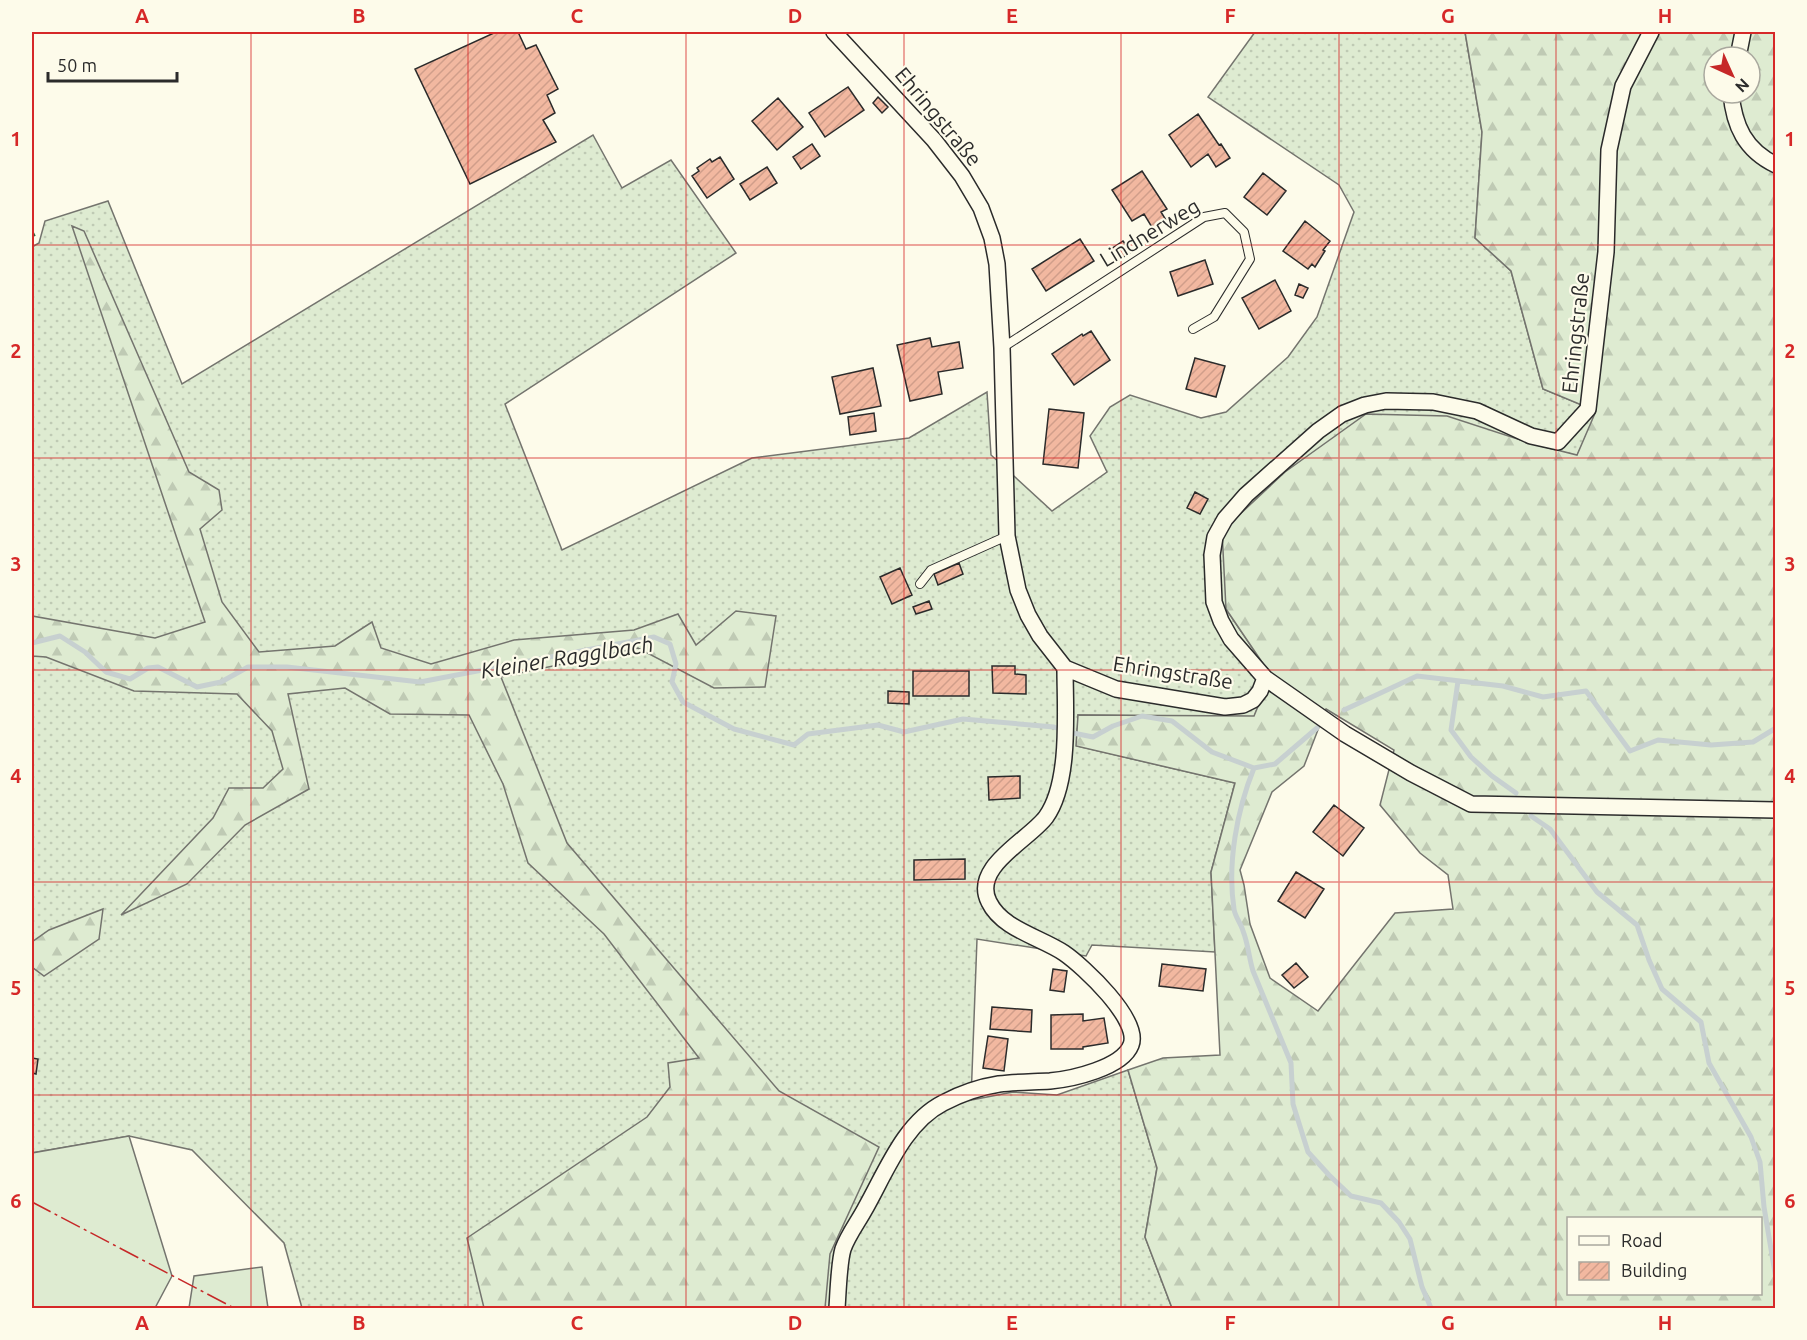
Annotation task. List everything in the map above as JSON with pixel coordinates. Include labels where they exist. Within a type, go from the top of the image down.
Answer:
[{"type":"street","name":"Ehringstraße","points":[[834,32],[934,140],[962,176],[981,208],[992,238],[997,264],[1002,348],[1007,536],[1018,590],[1040,636],[1065,668],[1116,689],[1225,707],[1243,705],[1253,700],[1260,691],[1265,678],[1231,639],[1214,602],[1212,555],[1215,537],[1225,519],[1246,495],[1318,431],[1341,414],[1365,405],[1386,401],[1433,402],[1477,411],[1531,436],[1558,442],[1588,408],[1606,252],[1609,150],[1623,86],[1651,32]]},
{"type":"street","points":[[1733,105],[1735,120],[1743,137],[1754,150],[1776,165]]},
{"type":"street","points":[[837,1308],[843,1250],[910,1130],[928,1112],[972,1090],[999,1084],[1053,1081],[1103,1069],[1117,1062],[1132,1044],[1133,1034],[1128,1022],[1082,966],[1063,952],[1005,921],[989,903],[985,893],[988,876],[997,861],[1036,829],[1047,815],[1056,796],[1061,776],[1065,727],[1065,668]]},
{"type":"street","points":[[1265,678],[1345,734],[1411,773],[1472,804],[1776,810]]},
{"type":"lane","name":"Lindnerweg","points":[[1002,348],[1204,217],[1225,213],[1244,232],[1250,259],[1214,317],[1193,329]]},
{"type":"lane","points":[[920,584],[931,570],[1007,536]]},
{"type":"green space","points":[[1255,32],[1465,32],[1482,132],[1475,238],[1511,271],[1543,389],[1597,411],[1577,456],[1533,444],[1226,609],[1264,665],[1261,699],[1254,717],[1078,715],[1077,746],[1235,783],[1211,872],[1215,952],[1092,945],[1086,956],[977,939],[971,1100],[1013,1092],[1057,1095],[1128,1070],[1157,1168],[1145,1237],[1172,1308],[302,1308],[284,1243],[192,1150],[129,1136],[32,1153],[32,247],[39,243],[45,221],[108,201],[182,384],[593,135],[622,188],[671,160],[736,253],[505,404],[562,550],[752,458],[909,438],[987,392],[991,455],[1052,511],[1107,472],[1090,436],[1110,407],[1130,395],[1201,418],[1226,412],[1288,357],[1317,317],[1354,212],[1339,185],[1208,97]]},
{"type":"green space","points":[[1465,32],[1775,32],[1775,1308],[1172,1308],[1145,1237],[1157,1168],[1128,1070],[1163,1058],[1220,1055],[1211,872],[1235,783],[1076,746],[1078,715],[1254,716],[1261,699],[1264,665],[1226,609],[1222,531],[1285,472],[1366,414],[1447,416],[1533,444],[1577,455],[1596,411],[1543,389],[1511,271],[1475,238],[1482,132]],"holes":[[[1326,709],[1394,750],[1380,805],[1420,853],[1448,875],[1453,909],[1395,913],[1318,1011],[1270,978],[1250,924],[1240,870],[1272,792],[1304,766]]]},
{"type":"green space","points":[[72,226],[84,231],[189,472],[219,490],[222,510],[200,529],[222,602],[259,652],[335,646],[372,622],[381,648],[431,664],[514,640],[634,630],[678,614],[696,645],[736,611],[776,616],[765,687],[714,688],[638,648],[501,677],[567,843],[779,1091],[879,1147],[830,1254],[825,1308],[484,1308],[467,1238],[647,1117],[670,1087],[668,1063],[699,1058],[604,934],[528,863],[503,784],[469,715],[390,714],[345,688],[288,694],[309,789],[245,825],[187,884],[121,915],[213,818],[229,788],[263,788],[283,769],[272,731],[237,694],[134,691],[46,657],[32,656],[32,616],[155,638],[205,622]]},
{"type":"green space","points":[[103,909],[99,939],[44,976],[32,967],[32,942],[49,930]]},
{"type":"green space","points":[[129,1136],[172,1276],[155,1308],[32,1308],[32,1153]]},
{"type":"green space","points":[[262,1267],[268,1308],[189,1308],[194,1276]]},
{"type":"building","points":[[496,32],[518,32],[526,49],[536,45],[558,89],[547,95],[555,113],[543,120],[556,142],[470,184],[415,69]]},
{"type":"building","points":[[848,87],[864,110],[825,137],[809,113]]},
{"type":"building","points":[[878,97],[888,107],[882,113],[873,103]]},
{"type":"building","points":[[778,98],[803,127],[777,150],[752,121]]},
{"type":"building","points":[[1198,114],[1230,158],[1216,167],[1208,154],[1191,167],[1169,135]]},
{"type":"building","points":[[812,144],[820,156],[801,169],[793,157]]},
{"type":"building","points":[[720,157],[734,179],[707,198],[692,176],[699,171],[697,168],[710,159],[712,162]]},
{"type":"building","points":[[767,167],[777,183],[750,200],[740,184]]},
{"type":"building","points":[[1142,171],[1167,209],[1161,212],[1166,220],[1153,229],[1144,214],[1132,221],[1112,190]]},
{"type":"building","points":[[1263,173],[1286,191],[1267,215],[1244,197]]},
{"type":"building","points":[[1305,221],[1330,241],[1315,267],[1312,264],[1308,269],[1283,251]]},
{"type":"building","points":[[1080,239],[1094,261],[1046,291],[1032,269]]},
{"type":"building","points":[[1123,241],[1131,252],[1119,260],[1111,249]]},
{"type":"building","points":[[1205,260],[1213,284],[1178,296],[1170,272]]},
{"type":"building","points":[[1275,280],[1291,311],[1259,329],[1242,298]]},
{"type":"building","points":[[1299,284],[1308,288],[1303,298],[1295,295]]},
{"type":"building","points":[[1091,331],[1110,360],[1074,385],[1052,354],[1082,334],[1083,336]]},
{"type":"building","points":[[930,338],[932,347],[959,342],[963,368],[938,372],[942,394],[910,401],[897,345]]},
{"type":"building","points":[[1195,358],[1225,366],[1216,397],[1186,389]]},
{"type":"building","points":[[873,368],[881,406],[840,414],[832,377]]},
{"type":"building","points":[[1049,409],[1084,413],[1078,468],[1043,464]]},
{"type":"building","points":[[874,413],[876,431],[850,435],[848,417]]},
{"type":"building","points":[[1195,492],[1208,499],[1200,514],[1187,508]]},
{"type":"building","points":[[959,563],[963,574],[938,585],[934,574]]},
{"type":"building","points":[[900,568],[912,595],[892,604],[880,577]]},
{"type":"building","points":[[929,601],[932,609],[916,614],[913,607]]},
{"type":"building","points":[[992,666],[1015,666],[1015,674],[1026,675],[1026,694],[993,693]]},
{"type":"building","points":[[913,671],[969,671],[969,696],[913,696]]},
{"type":"building","points":[[888,691],[909,692],[909,704],[888,703]]},
{"type":"building","points":[[1020,776],[1020,798],[989,800],[988,777]]},
{"type":"building","points":[[1334,805],[1364,828],[1343,856],[1313,832]]},
{"type":"building","points":[[965,859],[965,879],[914,880],[914,860]]},
{"type":"building","points":[[1296,872],[1324,889],[1305,918],[1278,901]]},
{"type":"building","points":[[1296,963],[1308,977],[1294,988],[1282,975]]},
{"type":"building","points":[[1162,964],[1206,969],[1203,991],[1159,986]]},
{"type":"building","points":[[1053,969],[1067,971],[1064,992],[1050,990]]},
{"type":"building","points":[[992,1007],[1032,1010],[1031,1032],[990,1029]]},
{"type":"building","points":[[1083,1014],[1083,1021],[1104,1018],[1108,1043],[1083,1047],[1083,1049],[1051,1049],[1051,1015]]},
{"type":"building","points":[[988,1036],[1008,1039],[1004,1071],[983,1068]]},
{"type":"building","points":[[32,1058],[38,1059],[36,1074],[32,1073]]},
{"type":"waterway","name":"Kleiner Ragglbach","points":[[32,643],[60,636],[85,652],[106,672],[130,679],[148,668],[158,667],[197,687],[221,682],[248,667],[287,667],[420,682],[654,637],[670,644],[676,664],[672,682],[683,702],[734,729],[794,745],[808,734],[878,725],[904,732],[963,719],[1054,727],[1093,737],[1113,726],[1142,716],[1172,721],[1212,752],[1254,768],[1275,764],[1317,728]]},
{"type":"waterway","name":"Kleiner Ragglbach","points":[[1344,710],[1417,676],[1503,686],[1543,697],[1586,691],[1630,751],[1658,740],[1711,745],[1753,742],[1776,728]]},
{"type":"waterway","points":[[1458,681],[1451,730],[1471,757],[1516,793]]},
{"type":"waterway","points":[[1254,768],[1238,819],[1235,837],[1232,873],[1234,909],[1245,936],[1253,971],[1291,1063],[1293,1104],[1308,1152],[1351,1196],[1381,1203],[1399,1222],[1410,1239],[1422,1287],[1431,1308]]},
{"type":"waterway","points":[[1531,816],[1550,829],[1597,892],[1637,925],[1662,989],[1701,1022],[1709,1063],[1751,1137],[1760,1162],[1764,1207],[1776,1279]]},
{"type":"hedge","points":[[32,235],[38,232]]},
{"type":"power","points":[[32,1202],[234,1308]]}]
